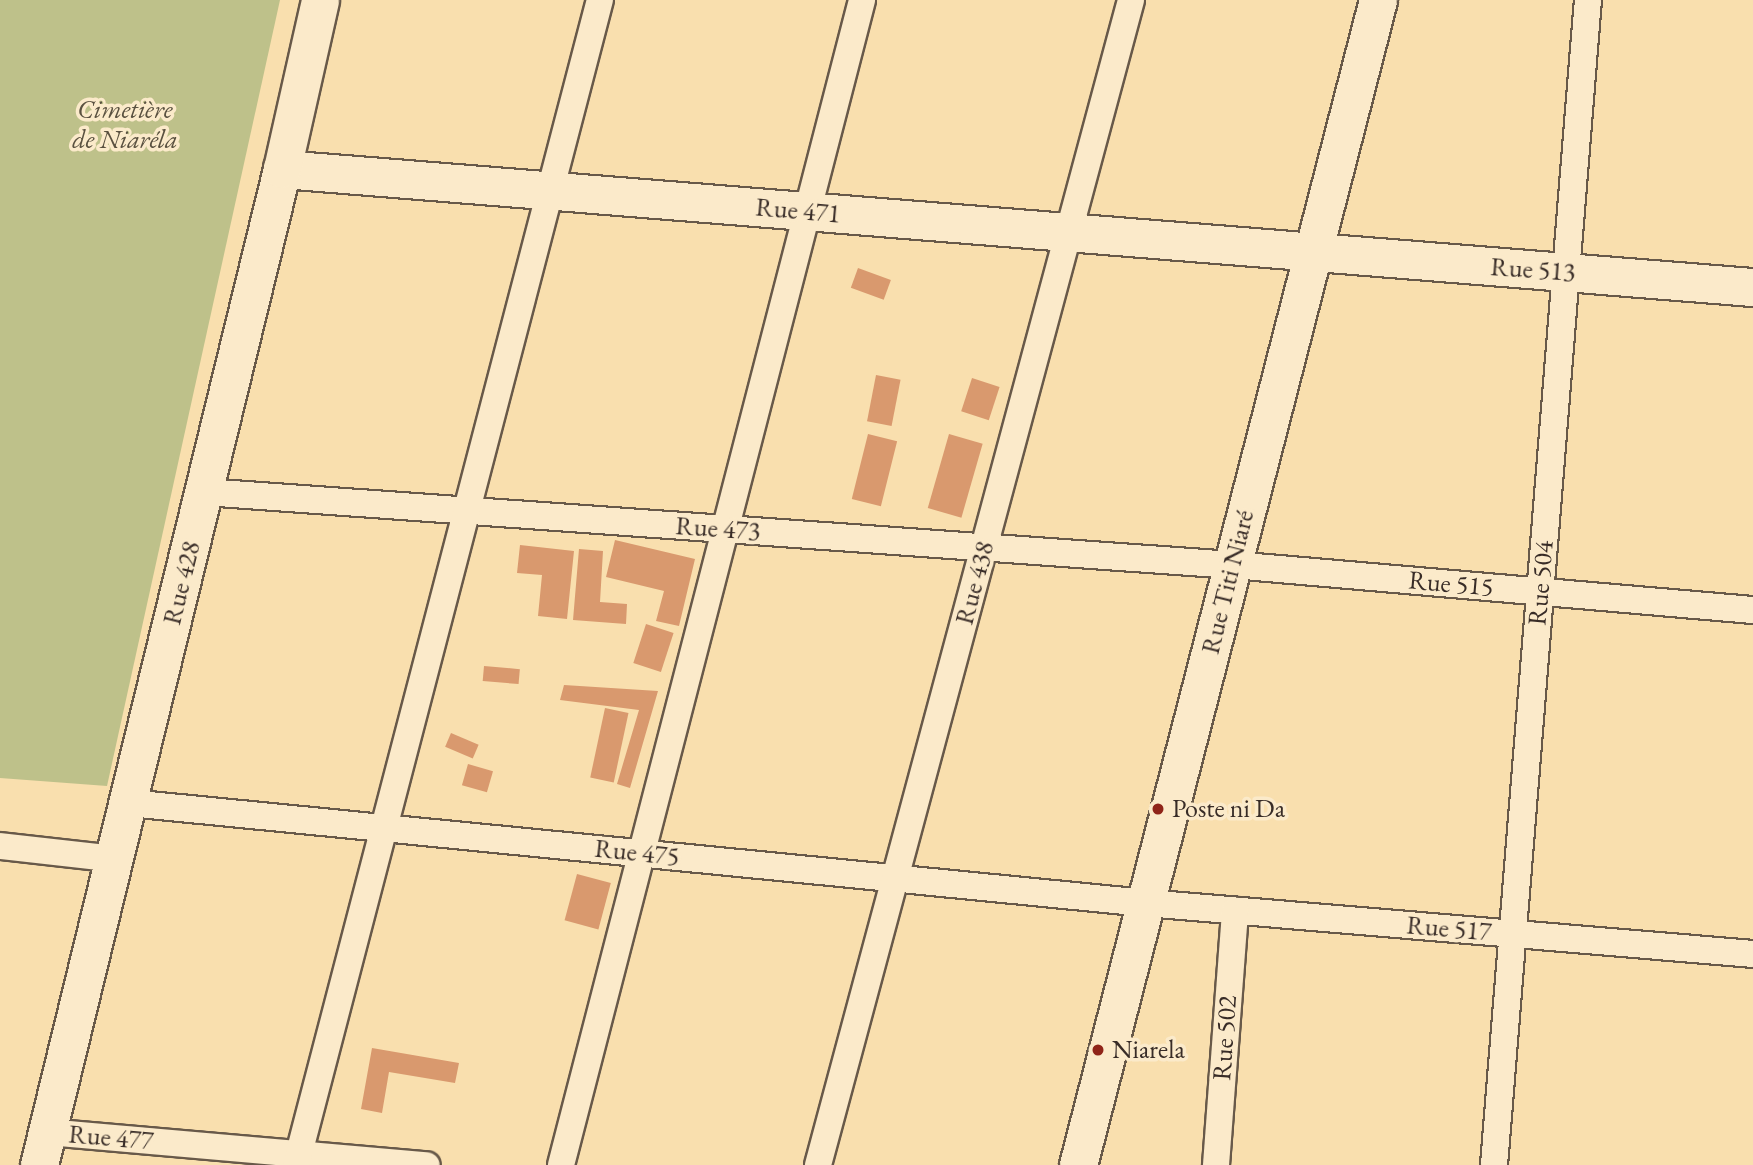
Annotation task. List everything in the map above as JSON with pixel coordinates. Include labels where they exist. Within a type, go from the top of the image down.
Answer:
[{"type":"street","name":"Rue 428","points":[[43,1149],[282,169],[320,0]]},
{"type":"street","points":[[298,1160],[600,0]]},
{"type":"street","points":[[561,1165],[862,0]]},
{"type":"street","name":"Rue 438","points":[[818,1165],[1131,0]]},
{"type":"street","name":"Rue Titi Niaré","points":[[1078,1165],[1378,0]]},
{"type":"street","name":"Rue 504","points":[[1494,1165],[1588,0]]},
{"type":"street","name":"Rue 471","points":[[282,169],[1313,253]]},
{"type":"street","name":"Rue 513","points":[[1313,253],[1753,288]]},
{"type":"street","name":"Rue 473","points":[[204,492],[1233,565]]},
{"type":"street","name":"Rue 515","points":[[1233,565],[1753,611]]},
{"type":"street","name":"Rue 475","points":[[129,803],[1146,903]]},
{"type":"street","points":[[0,846],[114,859]]},
{"type":"street","name":"Rue 517","points":[[1146,903],[1753,954]]},
{"type":"street","name":"Rue 502","points":[[1216,1165],[1235,911]]},
{"type":"street","name":"Rue 477","points":[[43,1149],[426,1165]]},
{"type":"green space","name":"Cimetière de Niaréla","points":[[0,0],[280,0],[107,786],[0,778]]},
{"type":"building","points":[[858,268],[891,280],[884,300],[851,288]]},
{"type":"building","points":[[876,375],[901,380],[892,426],[867,421]]},
{"type":"building","points":[[972,378],[1000,387],[989,420],[961,411]]},
{"type":"building","points":[[868,434],[897,441],[881,506],[852,499]]},
{"type":"building","points":[[949,434],[983,444],[961,518],[928,508]]},
{"type":"building","points":[[615,540],[695,559],[679,626],[656,621],[664,591],[606,577]]},
{"type":"building","points":[[520,545],[574,551],[567,619],[538,616],[542,575],[517,573]]},
{"type":"building","points":[[579,549],[603,551],[600,602],[627,604],[626,624],[573,620]]},
{"type":"building","points":[[646,624],[674,633],[661,672],[633,663]]},
{"type":"building","points":[[484,666],[520,669],[519,684],[483,681]]},
{"type":"building","points":[[564,685],[658,691],[630,788],[617,784],[639,710],[560,700]]},
{"type":"building","points":[[605,708],[628,713],[614,782],[590,777]]},
{"type":"building","points":[[451,733],[479,745],[473,759],[445,747]]},
{"type":"building","points":[[468,764],[493,771],[487,792],[462,785]]},
{"type":"building","points":[[577,874],[611,883],[598,929],[565,920]]},
{"type":"building","points":[[372,1048],[459,1063],[455,1083],[389,1072],[382,1113],[361,1109]]},
{"type":"place","name":"Poste ni Da","points":[[1158,809]]},
{"type":"place","name":"Niarela","points":[[1098,1050]]}]
